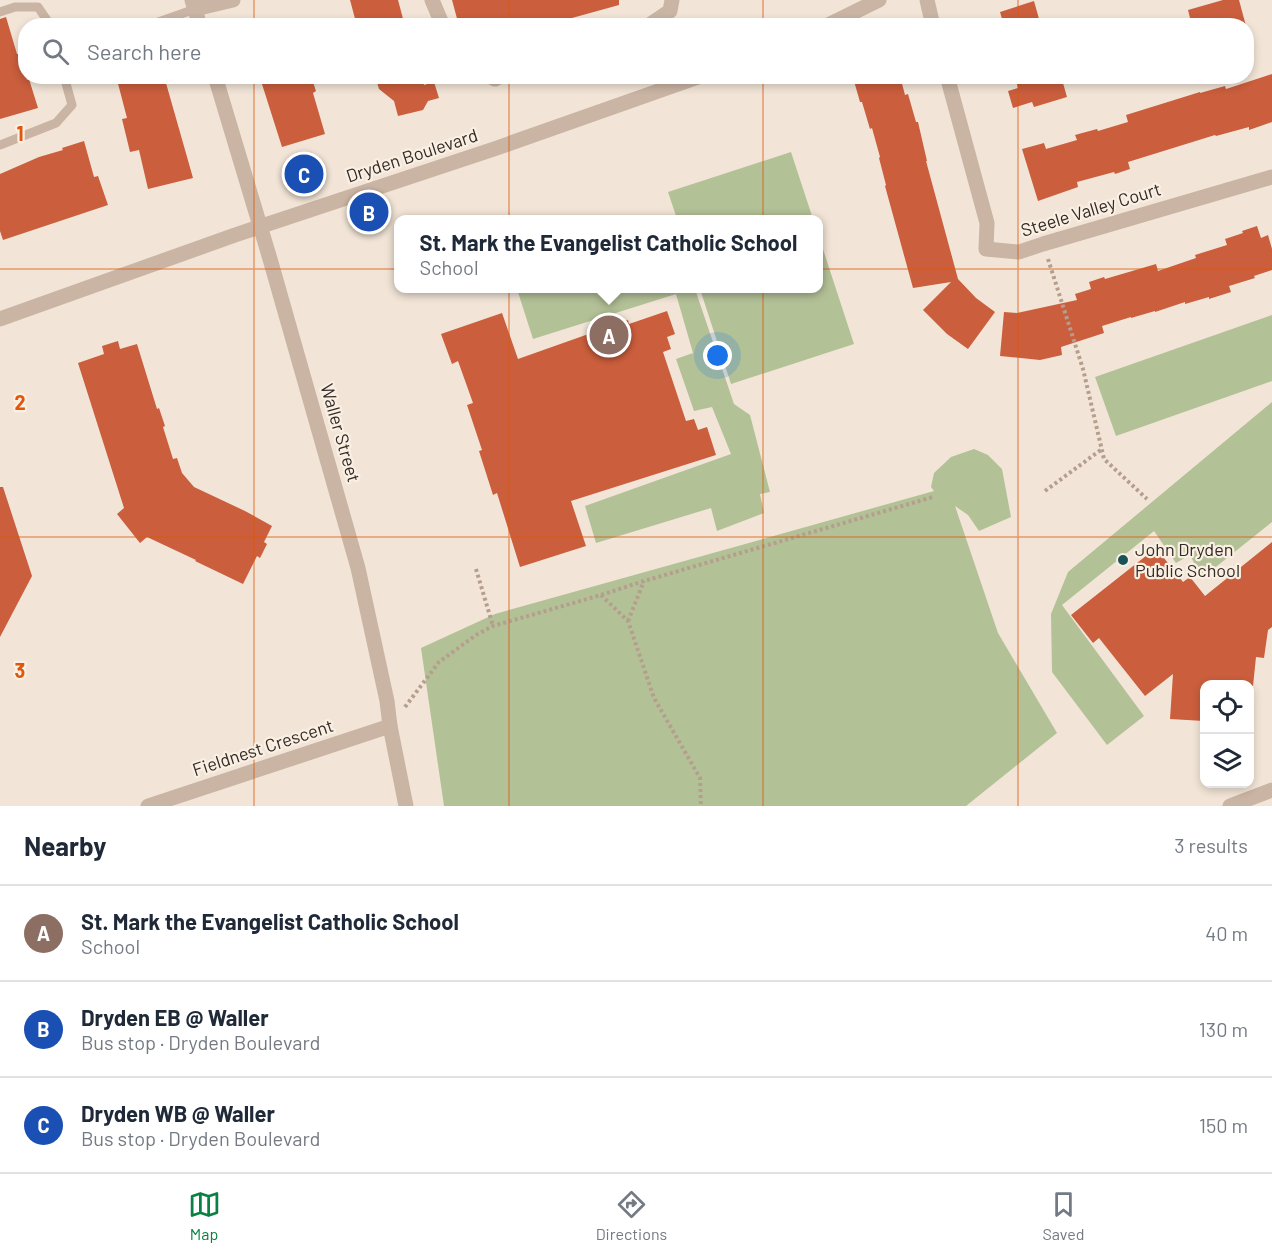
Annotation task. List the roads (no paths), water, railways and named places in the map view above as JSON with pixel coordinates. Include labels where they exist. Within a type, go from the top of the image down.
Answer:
[{"type":"street","points":[[193,4],[233,0]]},
{"type":"street","points":[[432,0],[440,18]]},
{"type":"street","points":[[660,18],[670,11],[672,0]]},
{"type":"street","points":[[842,18],[879,0]]},
{"type":"street","points":[[927,0],[931,18]]},
{"type":"street","name":"Waller Street","points":[[217,84],[261,226],[358,568],[387,700],[406,806]]},
{"type":"street","name":"Dryden Boulevard","points":[[0,319],[261,226],[472,157],[678,84]]},
{"type":"street","name":"Steele Valley Court","points":[[949,84],[987,223],[986,249],[1019,252],[1272,177]]},
{"type":"street","name":"Fieldnest Crescent","points":[[148,806],[390,726]]},
{"type":"street","points":[[1230,806],[1272,790]]},
{"type":"lane","points":[[164,18],[193,4]]},
{"type":"lane","points":[[0,12],[15,7],[38,7],[46,18]]},
{"type":"lane","points":[[0,145],[56,123],[72,105],[66,84]]},
{"type":"place","name":"Dryden WB @ Waller","points":[[304,174]]},
{"type":"place","name":"Dryden EB @ Waller","points":[[369,212]]},
{"type":"place","name":"St. Mark the Evangelist Catholic School","points":[[609,335]]},
{"type":"place","name":"John Dryden Public School","points":[[1123,560]]}]
